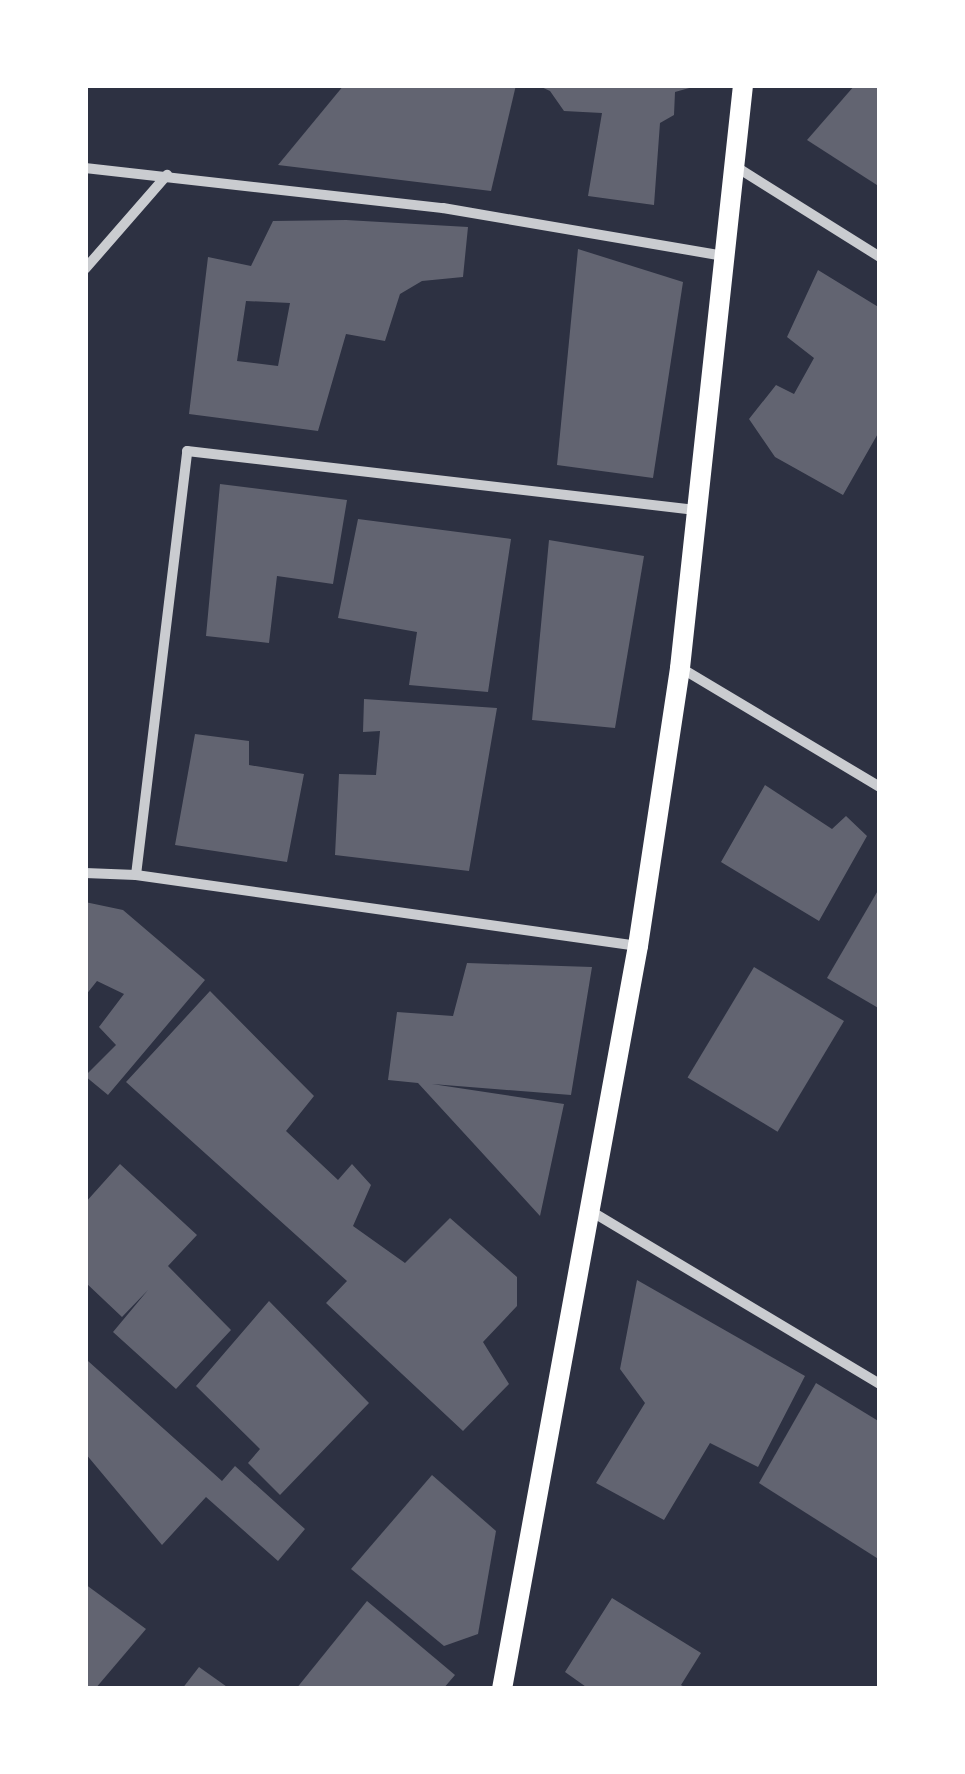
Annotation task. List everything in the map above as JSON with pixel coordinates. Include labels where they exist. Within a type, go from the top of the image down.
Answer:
[{"type":"main road","points":[[502,1689],[594,1214],[680,668],[724,256],[738,168],[744,85]]},
{"type":"street","points":[[85,168],[442,208],[724,256]]},
{"type":"street","points":[[738,168],[880,256]]},
{"type":"street","points":[[85,269],[167,176]]},
{"type":"street","points":[[136,875],[187,450],[697,510]]},
{"type":"street","points":[[680,668],[880,786]]},
{"type":"street","points":[[85,873],[136,875],[638,946]]},
{"type":"street","points":[[594,1214],[880,1384]]},
{"type":"building","points":[[344,85],[516,85],[491,191],[278,165]]},
{"type":"building","points":[[537,85],[700,85],[675,92],[674,115],[660,123],[654,205],[588,196],[602,113],[564,111],[550,91]]},
{"type":"building","points":[[855,85],[880,85],[880,187],[807,140]]},
{"type":"building","points":[[346,220],[468,227],[463,277],[422,281],[400,294],[385,341],[346,334],[318,431],[189,414],[208,257],[251,266],[273,221]],"holes":[[[246,301],[290,303],[278,366],[237,361]]]},
{"type":"building","points":[[578,249],[683,282],[653,478],[557,465]]},
{"type":"building","points":[[818,270],[880,308],[880,430],[843,495],[775,457],[749,419],[776,385],[794,394],[814,358],[787,337]]},
{"type":"building","points":[[220,484],[347,500],[333,584],[277,576],[269,643],[206,636]]},
{"type":"building","points":[[358,519],[511,539],[488,692],[409,685],[417,632],[338,618]]},
{"type":"building","points":[[549,540],[644,556],[615,728],[532,720]]},
{"type":"building","points":[[364,699],[497,708],[469,871],[335,855],[339,774],[376,775],[380,731],[363,732]]},
{"type":"building","points":[[195,734],[249,741],[249,765],[304,774],[287,862],[175,845]]},
{"type":"building","points":[[765,785],[832,829],[846,816],[867,836],[819,921],[721,862]]},
{"type":"building","points":[[880,887],[880,1009],[827,978]]},
{"type":"building","points":[[85,902],[123,910],[205,980],[108,1095],[85,1076],[116,1045],[99,1027],[124,994],[97,981],[85,996]]},
{"type":"building","points":[[467,963],[592,967],[571,1095],[432,1084],[564,1104],[540,1216],[418,1083],[388,1080],[397,1012],[453,1016]]},
{"type":"building","points":[[754,967],[844,1021],[778,1132],[688,1078]]},
{"type":"building","points":[[210,991],[314,1096],[286,1131],[338,1180],[352,1164],[371,1185],[353,1226],[405,1263],[450,1218],[517,1277],[517,1306],[483,1342],[509,1384],[463,1431],[326,1303],[347,1281],[126,1082]]},
{"type":"building","points":[[120,1164],[197,1235],[168,1266],[231,1330],[176,1389],[113,1332],[148,1290],[122,1317],[85,1282],[85,1203]]},
{"type":"building","points":[[637,1280],[805,1376],[758,1467],[710,1443],[664,1520],[596,1483],[645,1403],[620,1369]]},
{"type":"building","points":[[269,1301],[369,1403],[280,1495],[248,1463],[260,1449],[196,1386]]},
{"type":"building","points":[[88,1361],[222,1481],[235,1466],[305,1529],[278,1561],[206,1497],[162,1545],[85,1453]]},
{"type":"building","points":[[816,1383],[880,1422],[880,1560],[759,1483]]},
{"type":"building","points":[[432,1475],[496,1531],[478,1634],[444,1646],[351,1569]]},
{"type":"building","points":[[85,1584],[146,1629],[95,1689],[85,1689]]},
{"type":"building","points":[[612,1598],[701,1653],[681,1685],[688,1689],[589,1689],[565,1672]]},
{"type":"building","points":[[367,1601],[455,1675],[443,1689],[296,1689]]},
{"type":"building","points":[[199,1667],[230,1689],[182,1689]]}]
